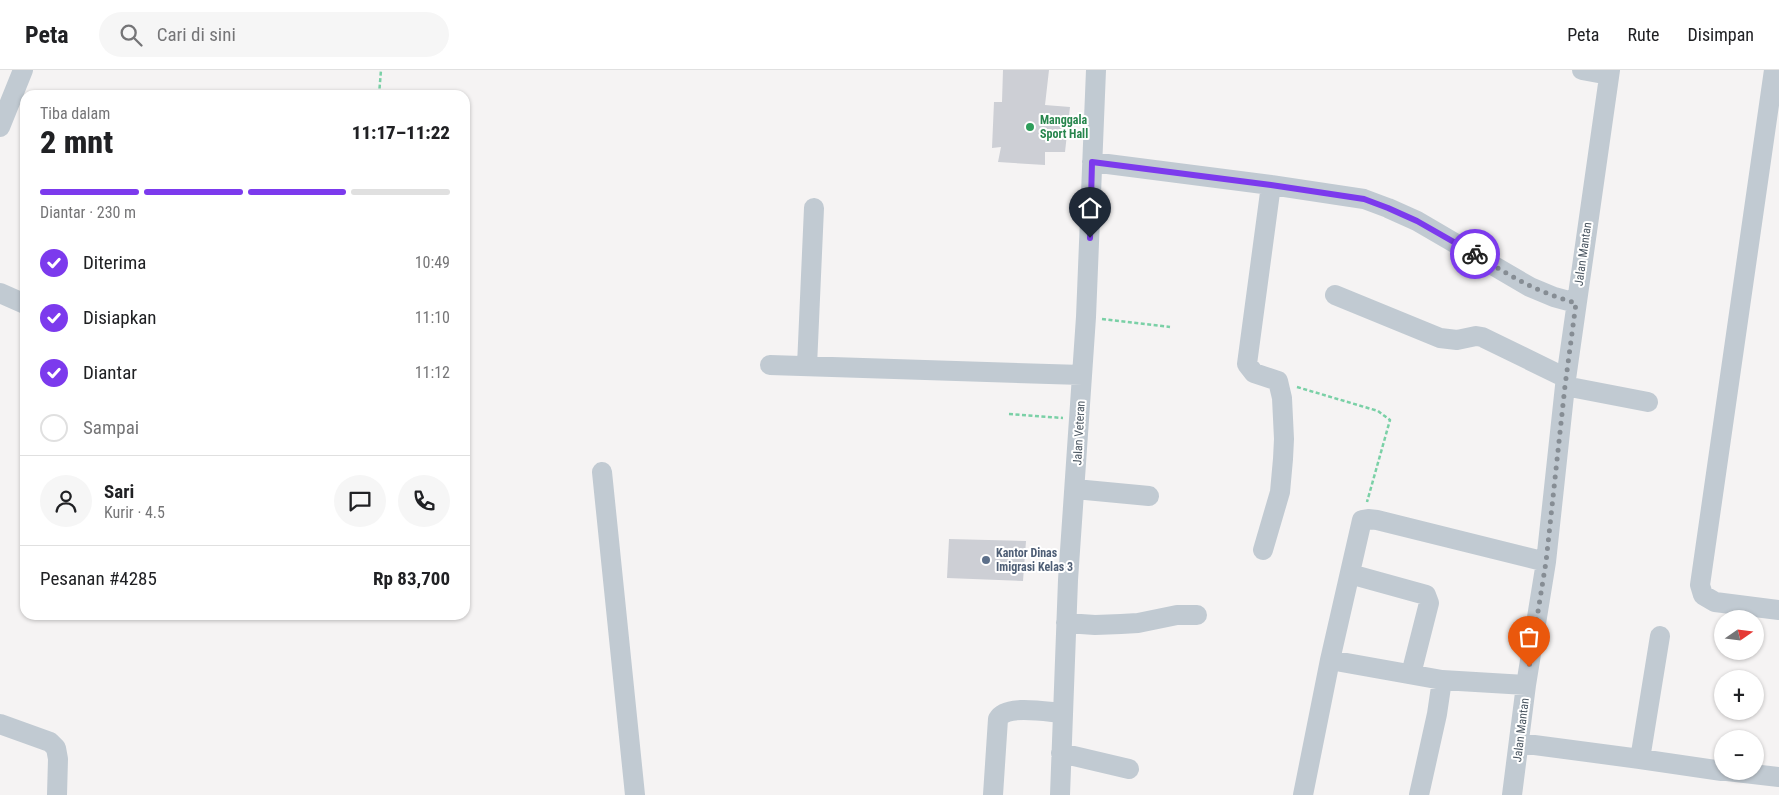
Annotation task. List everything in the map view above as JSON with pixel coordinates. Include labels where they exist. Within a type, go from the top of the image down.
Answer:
[{"type":"street","points":[[20,90],[23,70]]},
{"type":"street","name":"Jalan Veteran","points":[[1060,795],[1066,622],[1086,317],[1096,70]]},
{"type":"street","points":[[1582,70],[1609,72]]},
{"type":"street","points":[[1774,70],[1700,585],[1703,595],[1715,602],[1779,610]]},
{"type":"street","name":"Jalan Mantan","points":[[1512,795],[1526,685],[1546,562],[1565,382],[1609,72]]},
{"type":"street","points":[[0,127],[19,97]]},
{"type":"street","points":[[1092,162],[1364,199],[1417,221],[1530,287],[1554,297],[1576,303]]},
{"type":"street","points":[[1263,550],[1280,492],[1284,439],[1282,398],[1280,383],[1276,379],[1254,373],[1247,364],[1271,185]]},
{"type":"street","points":[[807,366],[814,208]]},
{"type":"street","points":[[0,293],[20,302]]},
{"type":"street","points":[[1335,295],[1440,338],[1457,340],[1476,336],[1482,337],[1565,382],[1648,402]]},
{"type":"street","points":[[770,365],[1082,375]]},
{"type":"street","points":[[602,472],[635,795]]},
{"type":"street","points":[[1075,489],[1148,496]]},
{"type":"street","points":[[1302,795],[1362,520],[1377,520],[1546,562]]},
{"type":"street","points":[[1350,574],[1426,595],[1429,602],[1411,674]]},
{"type":"street","points":[[1066,622],[1095,625],[1121,624],[1138,623],[1177,615],[1197,615]]},
{"type":"street","points":[[1640,759],[1660,636]]},
{"type":"street","points":[[1330,660],[1442,680],[1526,685]]},
{"type":"street","points":[[1418,795],[1437,714],[1442,680]]},
{"type":"street","points":[[993,795],[998,719],[1000,715],[1012,710],[1063,713]]},
{"type":"street","points":[[0,724],[50,742],[56,748],[58,759],[56,795]]},
{"type":"street","points":[[1519,743],[1714,770]]},
{"type":"street","points":[[1061,753],[1129,769]]},
{"type":"street","points":[[1764,776],[1779,778]]},
{"type":"path","points":[[379,90],[381,70]]},
{"type":"path","points":[[1086,317],[1170,327]]},
{"type":"path","points":[[1280,383],[1309,389],[1378,411],[1390,420],[1362,520]]},
{"type":"path","points":[[1009,414],[1080,420]]},
{"type":"building","name":"Manggala Sport Hall","points":[[1003,70],[1049,70],[1045,105],[1070,107],[1065,152],[1045,152],[1045,165],[998,162],[1001,147],[992,148],[994,102],[1002,102]]},
{"type":"building","name":"Kantor Dinas Imigrasi Kelas 3","points":[[949,539],[1026,541],[1023,581],[947,578]]},
{"type":"way so far","points":[[1475,254],[1530,287],[1554,297],[1576,303],[1546,562],[1529,667]]},
{"type":"place","name":"Manggala Sport Hall","points":[[1030,127]]},
{"type":"place","name":"Kantor Dinas Imigrasi Kelas 3","points":[[986,560]]},
{"type":"route","points":[[1090,238],[1092,162],[1364,199],[1417,221],[1475,254]]}]
